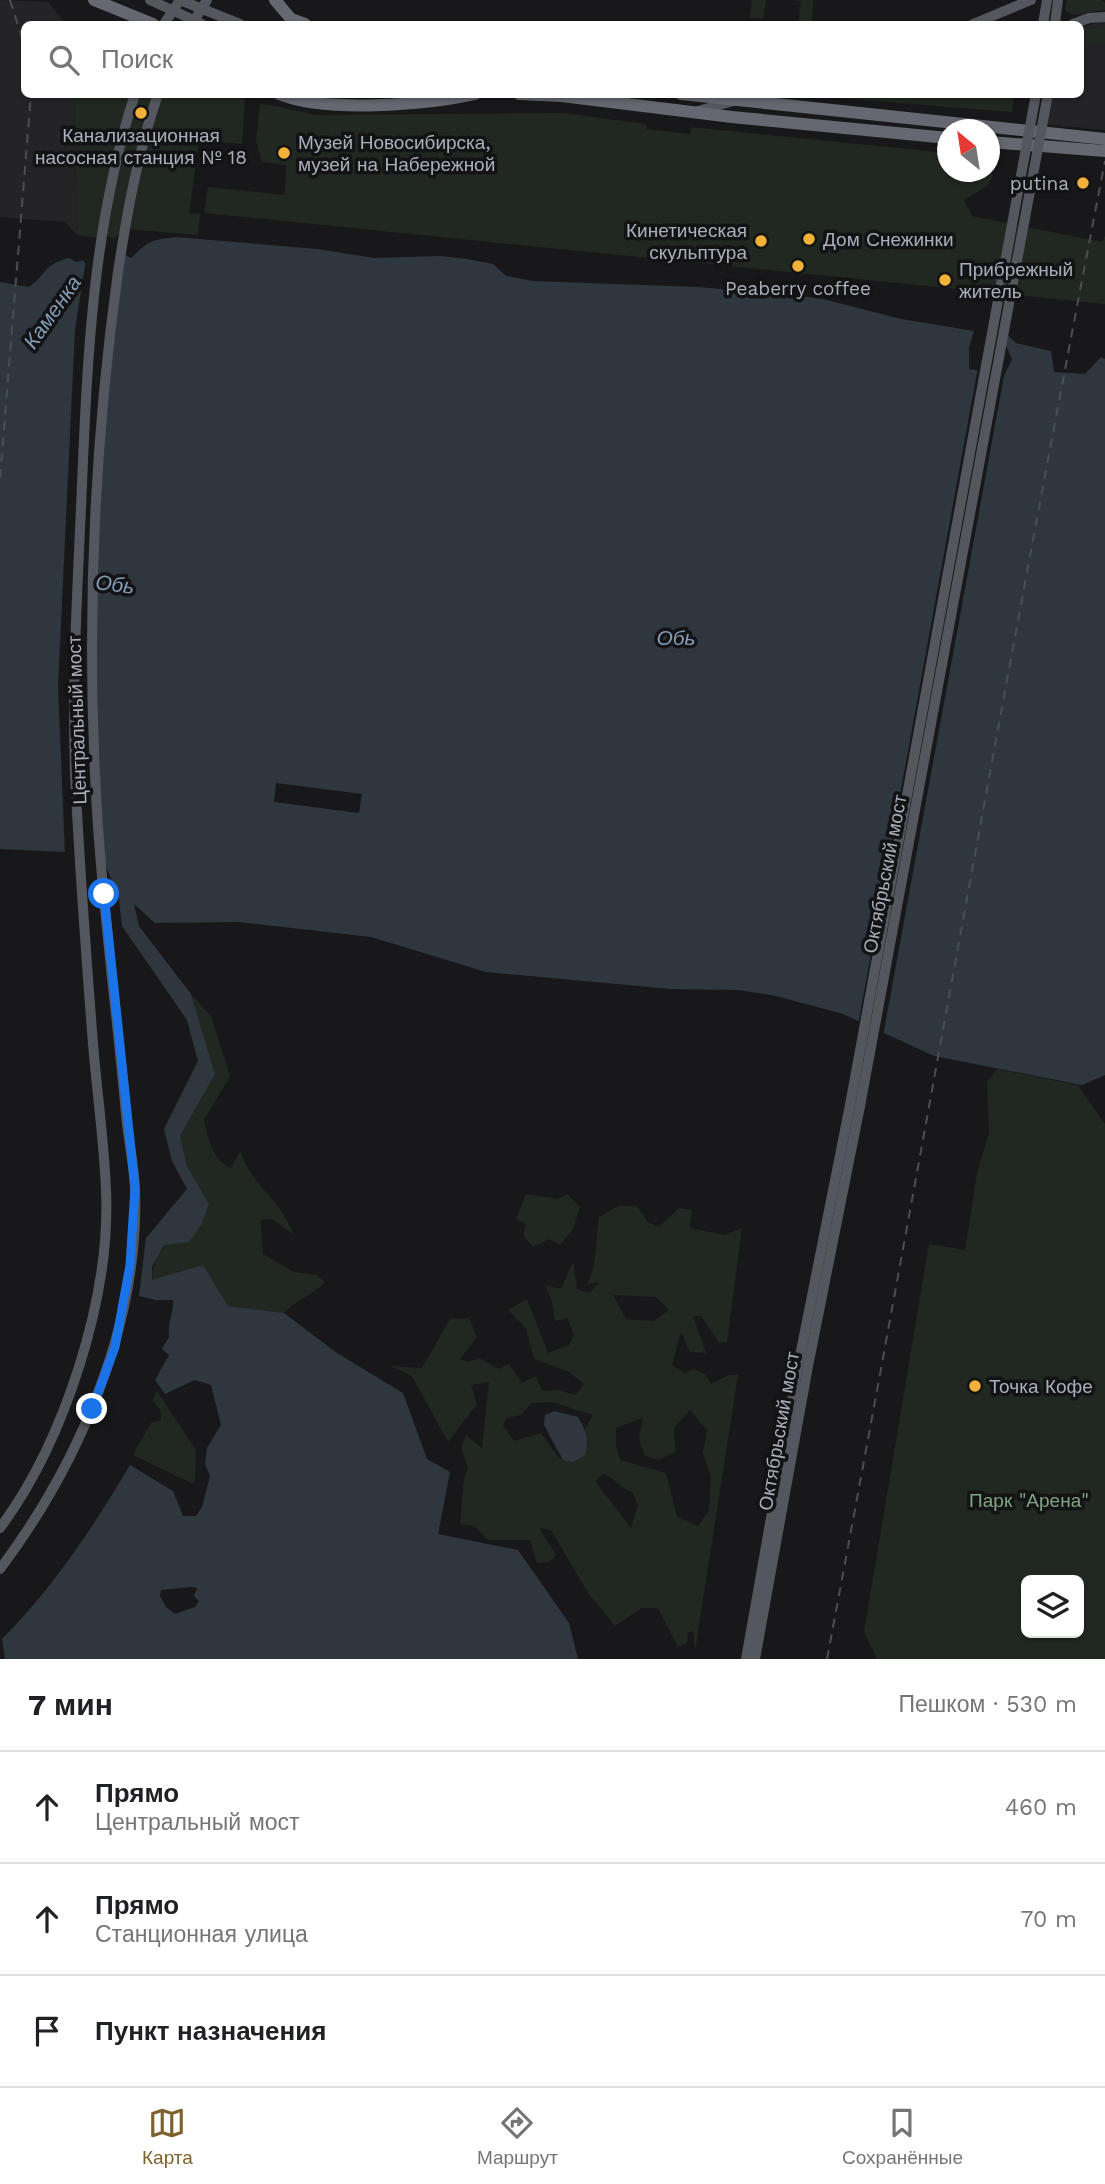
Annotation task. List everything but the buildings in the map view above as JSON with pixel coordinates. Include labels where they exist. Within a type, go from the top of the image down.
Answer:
[{"type":"highway","points":[[275,0],[290,21]]},
{"type":"highway","points":[[287,0],[291,21]]},
{"type":"highway","points":[[93,1],[145,21]]},
{"type":"highway","points":[[288,98],[330,104],[457,98]]},
{"type":"highway","points":[[561,98],[937,137]]},
{"type":"highway","points":[[731,98],[799,109],[1105,139]]},
{"type":"highway","points":[[1000,143],[1105,151]]},
{"type":"main road","points":[[150,0],[196,21]]},
{"type":"main road","points":[[166,21],[180,0],[232,21]]},
{"type":"main road","points":[[194,21],[207,0]]},
{"type":"main road","points":[[980,21],[1031,0]]},
{"type":"main road","points":[[1044,21],[1047,0]]},
{"type":"main road","points":[[1055,21],[1058,0]]},
{"type":"main road","points":[[1082,21],[1105,17]]},
{"type":"main road","name":"Центральный мост","points":[[0,1528],[47,1449],[67,1403],[87,1343],[101,1261],[106,1192],[79,846],[74,641],[84,402],[99,236],[111,178],[134,98]]},
{"type":"main road","name":"Центральный мост","points":[[0,1569],[24,1537],[80,1438],[115,1347],[130,1265],[135,1188],[108,947],[90,683],[94,503],[108,334],[121,243],[128,201],[157,98]]},
{"type":"main road","points":[[698,111],[731,98]]},
{"type":"main road","points":[[784,98],[799,109]]},
{"type":"main road","name":"Октябрьский мост","points":[[755,1659],[1035,98]]},
{"type":"main road","name":"Октябрьский мост","points":[[746,1659],[798,1366],[855,1106],[1047,98]]},
{"type":"shaded area","points":[[0,0],[48,2],[64,21],[21,21],[21,98],[74,98],[77,235],[65,222],[0,217]]},
{"type":"shaded area","points":[[1105,21],[1105,130],[1044,124],[1048,98],[1084,98],[1084,26]]},
{"type":"green space","points":[[752,0],[766,0],[763,19],[750,18]]},
{"type":"green space","points":[[792,0],[813,0],[812,21],[798,21],[801,1]]},
{"type":"green space","points":[[1067,0],[1101,0],[1105,3],[1105,10],[1074,15],[1065,11]]},
{"type":"green space","points":[[1105,25],[1105,43],[1084,46],[1084,32]]},
{"type":"green space","points":[[74,98],[245,100],[242,144],[199,140],[189,214],[200,213],[198,235],[125,229],[112,240],[77,235]]},
{"type":"green space","points":[[837,98],[1014,98],[1012,112]]},
{"type":"green space","points":[[260,103],[316,115],[564,113],[646,124],[646,129],[690,134],[691,127],[937,152],[937,182],[990,182],[964,200],[972,216],[1102,242],[1105,236],[1105,304],[204,213],[208,187],[285,195],[286,165],[262,162],[256,141]]},
{"type":"green space","points":[[191,994],[211,1016],[230,1076],[204,1120],[212,1148],[220,1160],[231,1168],[240,1151],[251,1174],[289,1223],[294,1235],[272,1219],[261,1220],[263,1254],[294,1272],[317,1275],[325,1282],[284,1313],[228,1306],[152,1281],[153,1269],[164,1247],[209,1204],[187,1166],[180,1136],[215,1074]]},
{"type":"green space","name":"Парк \"Арена\"","points":[[997,1069],[1078,1085],[1105,1124],[1105,1659],[877,1659],[864,1632],[929,1244],[965,1250],[977,1173],[989,1133],[987,1082]]},
{"type":"green space","points":[[526,1194],[558,1199],[567,1194],[580,1207],[573,1229],[560,1245],[549,1239],[533,1247],[523,1235],[526,1224],[516,1219]]},
{"type":"green space","points":[[618,1206],[637,1206],[648,1222],[659,1227],[679,1208],[692,1210],[690,1228],[725,1235],[742,1228],[727,1342],[719,1343],[701,1316],[693,1316],[706,1353],[690,1352],[681,1332],[672,1365],[684,1373],[693,1369],[705,1374],[711,1384],[729,1375],[738,1375],[695,1651],[693,1630],[688,1633],[687,1643],[678,1647],[658,1608],[642,1608],[615,1626],[588,1593],[551,1530],[539,1528],[556,1555],[549,1562],[537,1563],[530,1540],[488,1540],[474,1526],[460,1524],[464,1479],[468,1467],[461,1448],[466,1435],[482,1448],[489,1382],[471,1385],[477,1404],[448,1442],[412,1376],[390,1366],[422,1368],[450,1319],[469,1318],[477,1337],[460,1359],[468,1362],[479,1358],[499,1369],[509,1364],[522,1383],[536,1376],[542,1391],[559,1390],[575,1395],[584,1384],[569,1372],[534,1359],[526,1328],[508,1310],[527,1299],[548,1353],[569,1345],[574,1335],[567,1318],[555,1321],[552,1301],[545,1285],[561,1289],[573,1262],[577,1289],[589,1293],[600,1282],[587,1284],[595,1260],[599,1217]],"holes":[[[613,1295],[656,1297],[669,1310],[654,1321],[626,1319]],[[552,1402],[593,1415],[585,1429],[589,1444],[563,1460],[557,1456],[541,1433],[514,1441],[503,1425],[507,1418],[521,1415],[531,1403]],[[690,1410],[707,1430],[703,1453],[711,1477],[709,1510],[698,1526],[677,1516],[666,1473],[620,1460],[616,1446],[616,1428],[643,1418],[639,1438],[644,1455],[658,1460],[675,1452],[674,1428]],[[603,1474],[632,1492],[638,1505],[631,1528],[595,1481]]]},
{"type":"green space","points":[[157,1391],[196,1450],[195,1482],[191,1483],[133,1455],[151,1423],[161,1420],[160,1409],[152,1400]]},
{"type":"water","name":"Обь","points":[[176,237],[317,249],[374,258],[441,256],[467,259],[493,264],[506,276],[533,281],[698,287],[819,298],[901,319],[974,331],[969,347],[969,369],[1005,374],[1012,359],[1006,346],[1006,334],[1016,343],[1051,351],[1054,372],[1085,374],[1101,357],[1105,359],[1105,1075],[1082,1085],[934,1056],[843,1014],[776,996],[739,990],[671,989],[486,972],[371,937],[239,922],[155,923],[134,904],[139,926],[191,994],[215,1074],[180,1136],[187,1166],[209,1204],[201,1225],[189,1242],[164,1245],[152,1267],[152,1280],[203,1265],[228,1306],[284,1313],[337,1353],[403,1393],[427,1459],[450,1472],[438,1534],[518,1550],[569,1623],[578,1659],[5,1659],[2,1639],[72,1556],[130,1465],[173,1491],[183,1516],[196,1516],[202,1507],[210,1476],[205,1464],[207,1448],[221,1425],[211,1385],[195,1380],[165,1394],[155,1380],[169,1355],[162,1349],[169,1337],[173,1300],[139,1296],[146,1238],[187,1189],[172,1161],[164,1129],[198,1061],[187,1020],[122,926],[119,900],[105,863],[66,852],[0,849],[0,282],[29,287],[50,266],[61,260],[83,260],[86,264],[108,246],[131,258],[150,242]],"holes":[[[197,1588],[194,1596],[199,1601],[195,1607],[175,1614],[166,1607],[160,1596],[161,1590]]]},
{"type":"water","points":[[554,1411],[578,1417],[585,1432],[587,1446],[584,1456],[573,1462],[563,1460],[544,1425],[545,1415]]},
{"type":"pier","points":[[103,235],[113,238],[111,248],[121,250],[94,503],[101,866],[65,855],[58,686],[75,329],[87,253]]},
{"type":"pier","points":[[1006,365],[883,1036],[858,1025],[978,367],[1003,370]]},
{"type":"pier","points":[[276,783],[362,794],[359,813],[274,802]]},
{"type":"railway","points":[[10,0],[21,35]]},
{"type":"railway","points":[[0,478],[31,98]]},
{"type":"railway","points":[[827,1659],[1105,161]]},
{"type":"place","name":"Канализационная насосная станция № 18","points":[[141,113]]},
{"type":"place","name":"Музей Новосибирска, музей на Набережной","points":[[284,153]]},
{"type":"place","name":"putina","points":[[1083,183]]},
{"type":"place","name":"Дом Снежинки","points":[[809,239]]},
{"type":"place","name":"Кинетическая скульптура","points":[[761,241]]},
{"type":"place","name":"Peaberry coffee","points":[[798,266]]},
{"type":"place","name":"Прибрежный житель","points":[[945,280]]},
{"type":"place","name":"Точка Кофе","points":[[975,1386]]},
{"type":"route","points":[[92,1409],[115,1347],[130,1265],[135,1215],[135,1188],[104,894]]},
{"type":"water label","name":"Каменка","points":[[52,312]]}]
